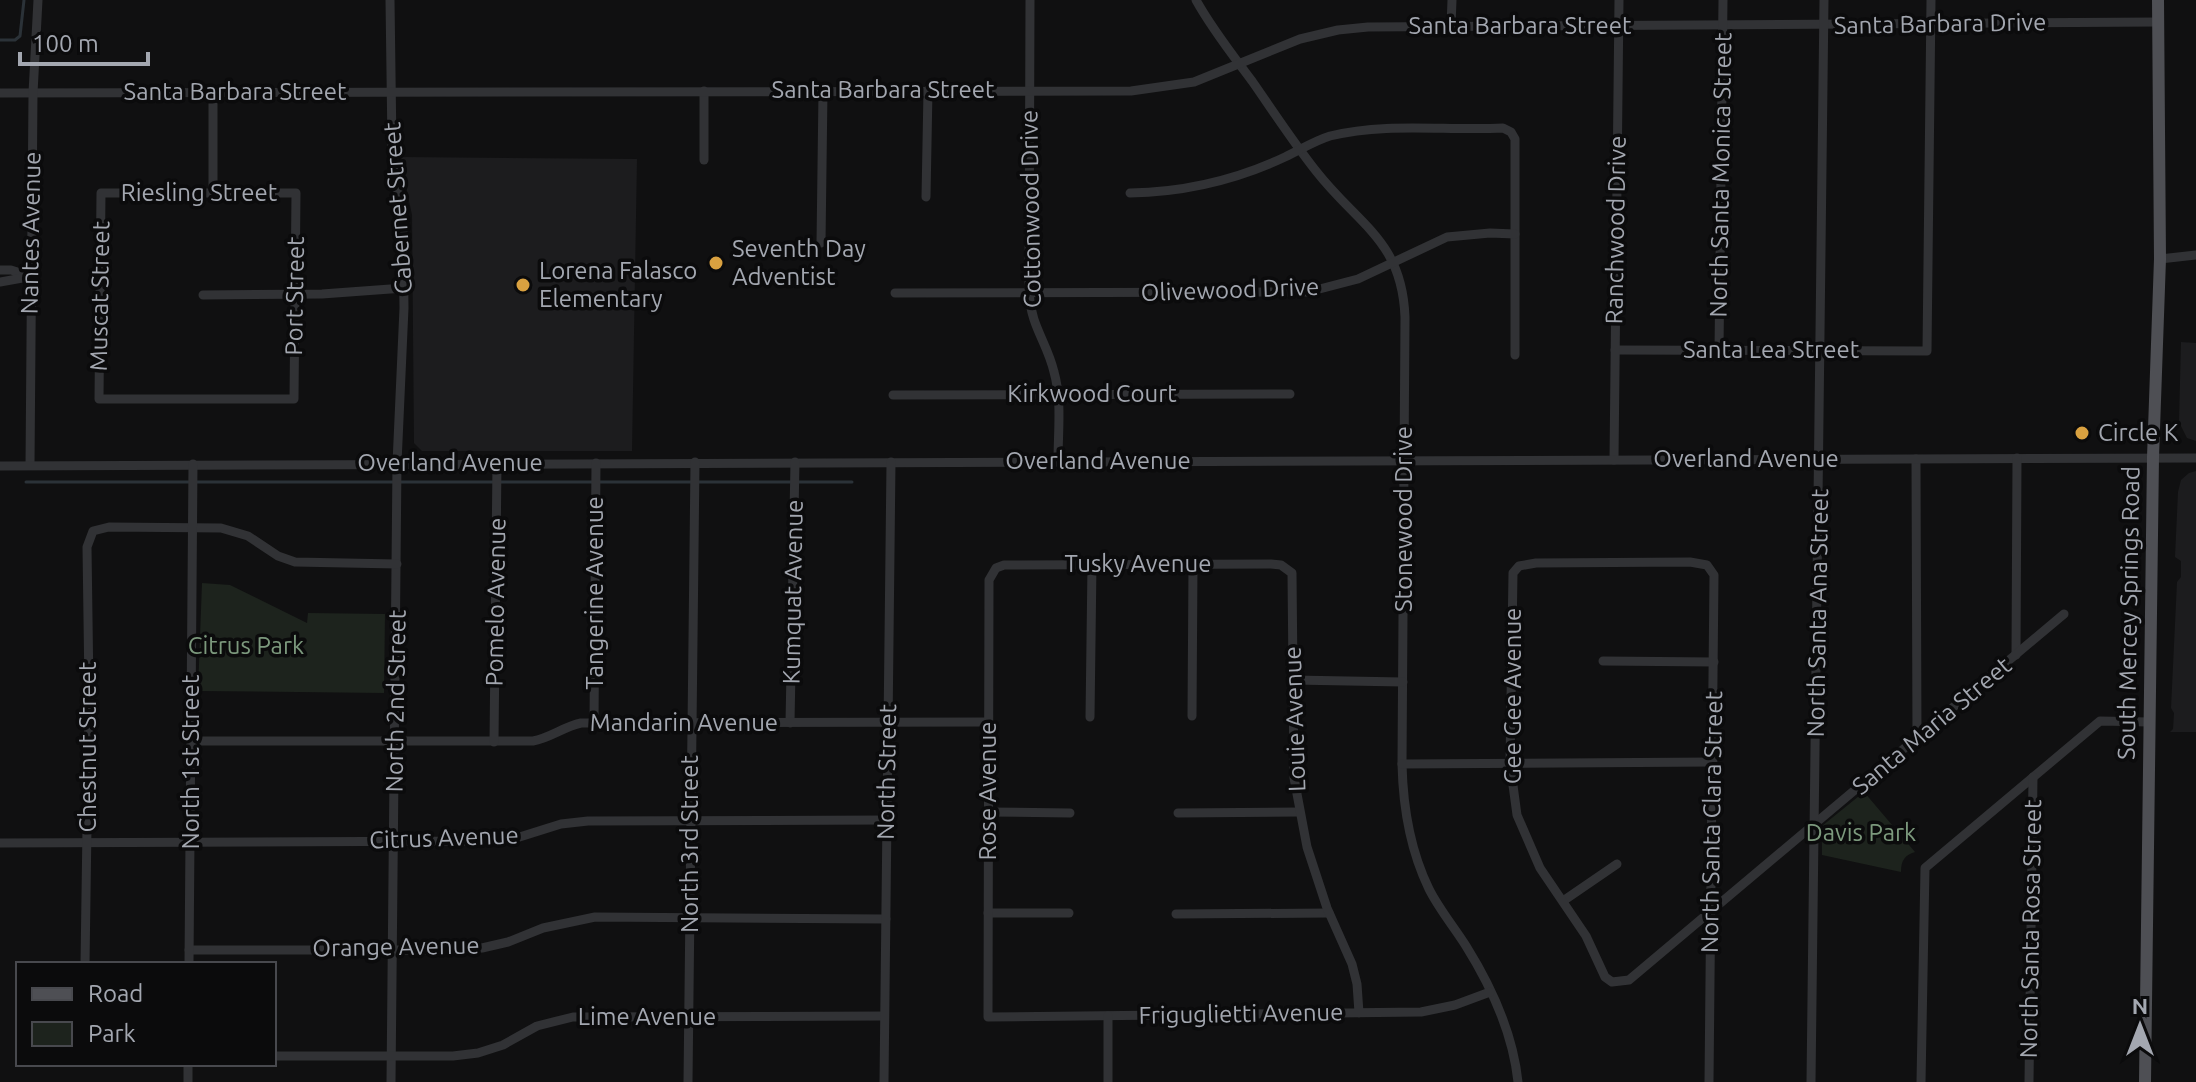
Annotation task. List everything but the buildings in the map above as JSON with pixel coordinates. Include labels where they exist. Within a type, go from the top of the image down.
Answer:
[{"type":"main road","name":"South Mercey Springs Road","points":[[2145,1082],[2153,457],[2160,259],[2158,0]]},
{"type":"street","name":"Nantes Avenue","points":[[30,465],[33,93],[38,0]]},
{"type":"street","name":"Cabernet Street","points":[[390,0],[392,146],[403,230],[404,288],[397,463]]},
{"type":"street","name":"Cottonwood Drive","points":[[1030,0],[1029,293],[1034,324],[1053,365],[1058,395],[1058,461]]},
{"type":"street","name":"Stonewood Drive","points":[[1196,0],[1207,20],[1337,196],[1378,235],[1394,260],[1401,283],[1405,305],[1402,764],[1406,815],[1418,863],[1429,890],[1477,964],[1490,992],[1510,1042],[1518,1082]]},
{"type":"street","points":[[1451,26],[1452,0]]},
{"type":"street","name":"Ranchwood Drive","points":[[1614,460],[1619,0]]},
{"type":"street","name":"North Santa Monica Street","points":[[1719,350],[1723,0]]},
{"type":"street","name":"North Santa Ana Street","points":[[1811,1082],[1824,0]]},
{"type":"street","points":[[1931,0],[1931,25]]},
{"type":"street","name":"Santa Barbara Drive","points":[[1723,26],[2158,22]]},
{"type":"street","name":"Santa Lea Street","points":[[1615,350],[1927,351],[1931,25]]},
{"type":"street","name":"Santa Barbara Street","points":[[0,93],[1161,89],[1210,78],[1291,42],[1338,30],[1397,26],[1723,26]]},
{"type":"street","points":[[926,197],[928,90]]},
{"type":"street","points":[[704,91],[704,160]]},
{"type":"street","points":[[821,243],[823,91]]},
{"type":"street","points":[[213,92],[213,193]]},
{"type":"street","points":[[1130,193],[1184,189],[1219,181],[1333,136],[1375,129],[1503,128],[1511,132],[1516,148],[1515,355]]},
{"type":"street","name":"Riesling Street","points":[[101,193],[296,193]]},
{"type":"street","name":"Muscat Street","points":[[101,193],[99,399],[294,399]]},
{"type":"street","name":"Port Street","points":[[294,399],[296,193]]},
{"type":"street","name":"Olivewood Drive","points":[[895,293],[1308,292],[1350,282],[1447,237],[1515,234]]},
{"type":"street","points":[[2160,259],[2196,255]]},
{"type":"street","points":[[0,270],[30,276]]},
{"type":"street","points":[[0,282],[30,276]]},
{"type":"street","points":[[203,295],[404,288]]},
{"type":"street","name":"Kirkwood Court","points":[[893,395],[1290,394]]},
{"type":"street","points":[[2016,655],[2017,458]]},
{"type":"street","name":"Overland Avenue","points":[[0,466],[2196,458]]},
{"type":"street","points":[[1916,459],[1917,739]]},
{"type":"street","name":"North 3rd Street","points":[[688,1082],[695,462]]},
{"type":"street","name":"Kumquat Avenue","points":[[790,723],[795,462]]},
{"type":"street","name":"North Street","points":[[884,1082],[891,462]]},
{"type":"street","name":"North 2nd Street","points":[[391,1082],[397,463]]},
{"type":"street","name":"Pomelo Avenue","points":[[494,742],[497,463]]},
{"type":"street","name":"Tangerine Avenue","points":[[594,723],[596,463]]},
{"type":"street","name":"North 1st Street","points":[[189,962],[193,464]]},
{"type":"street","name":"Chestnut Street","points":[[85,962],[87,547],[93,531],[109,527],[193,527]]},
{"type":"street","points":[[193,527],[221,528],[239,533],[278,556],[295,562],[397,564]]},
{"type":"street","name":"Gee Gee Avenue","points":[[1612,982],[1601,970],[1591,944],[1540,868],[1517,815],[1510,763],[1513,573],[1519,566],[1536,563],[1690,562],[1707,565]]},
{"type":"street","points":[[1090,717],[1092,564]]},
{"type":"street","name":"Tusky Avenue","points":[[996,568],[1092,564],[1281,565]]},
{"type":"street","points":[[1192,716],[1193,564]]},
{"type":"street","name":"Louie Avenue","points":[[1281,565],[1292,573],[1292,736],[1299,812],[1329,913],[1352,964],[1359,1013]]},
{"type":"street","name":"North Santa Clara Street","points":[[1707,565],[1715,583],[1709,1082]]},
{"type":"street","name":"Rose Avenue","points":[[988,1017],[989,580],[996,568]]},
{"type":"street","name":"Santa Maria Street","points":[[1612,982],[1629,980],[2064,614]]},
{"type":"street","points":[[1603,661],[1714,662]]},
{"type":"street","points":[[1293,680],[1403,682]]},
{"type":"street","points":[[1921,1082],[1925,868],[2100,721],[2149,722]]},
{"type":"street","name":"Mandarin Avenue","points":[[191,741],[533,741],[544,739],[561,727],[581,723],[988,722]]},
{"type":"street","points":[[1402,764],[1713,762]]},
{"type":"street","name":"North Santa Rosa Street","points":[[2029,1082],[2033,777]]},
{"type":"street","points":[[988,812],[1070,813]]},
{"type":"street","points":[[1178,813],[1299,812]]},
{"type":"street","name":"Citrus Avenue","points":[[0,843],[510,840],[570,822],[887,820]]},
{"type":"street","points":[[1563,901],[1617,864]]},
{"type":"street","points":[[988,913],[1069,913]]},
{"type":"street","points":[[1176,914],[1329,913]]},
{"type":"street","name":"Orange Avenue","points":[[189,950],[482,948],[543,928],[595,917],[886,919]]},
{"type":"street","name":"Friguglietti Avenue","points":[[988,1017],[1429,1011],[1490,992]]},
{"type":"street","name":"Lime Avenue","points":[[276,1056],[478,1053],[503,1045],[537,1026],[573,1017],[884,1016]]},
{"type":"street","points":[[1108,1016],[1108,1082]]},
{"type":"shaded area","name":"Lorena Falasco Elementary","points":[[400,157],[637,159],[632,451],[422,451],[414,443],[412,215]]},
{"type":"shaded area","points":[[2181,342],[2196,343],[2196,441],[2187,438],[2179,422]]},
{"type":"shaded area","points":[[2196,471],[2196,732],[2170,732],[2174,713],[2171,708],[2177,582],[2181,577],[2181,561],[2175,557],[2178,492],[2181,480]]},
{"type":"green space","name":"Citrus Park","points":[[202,583],[230,585],[307,623],[308,613],[385,614],[384,693],[198,691]]},
{"type":"green space","name":"Davis Park","points":[[1864,792],[1915,852],[1904,859],[1901,872],[1822,855],[1822,826]]},
{"type":"waterway","points":[[0,40],[15,40],[20,36],[24,0]]},
{"type":"waterway","points":[[26,482],[852,482]]},
{"type":"place","name":"Seventh Day Adventist","points":[[716,263]]},
{"type":"place","name":"Lorena Falasco Elementary","points":[[523,285]]},
{"type":"place","name":"Circle K","points":[[2082,433]]}]
